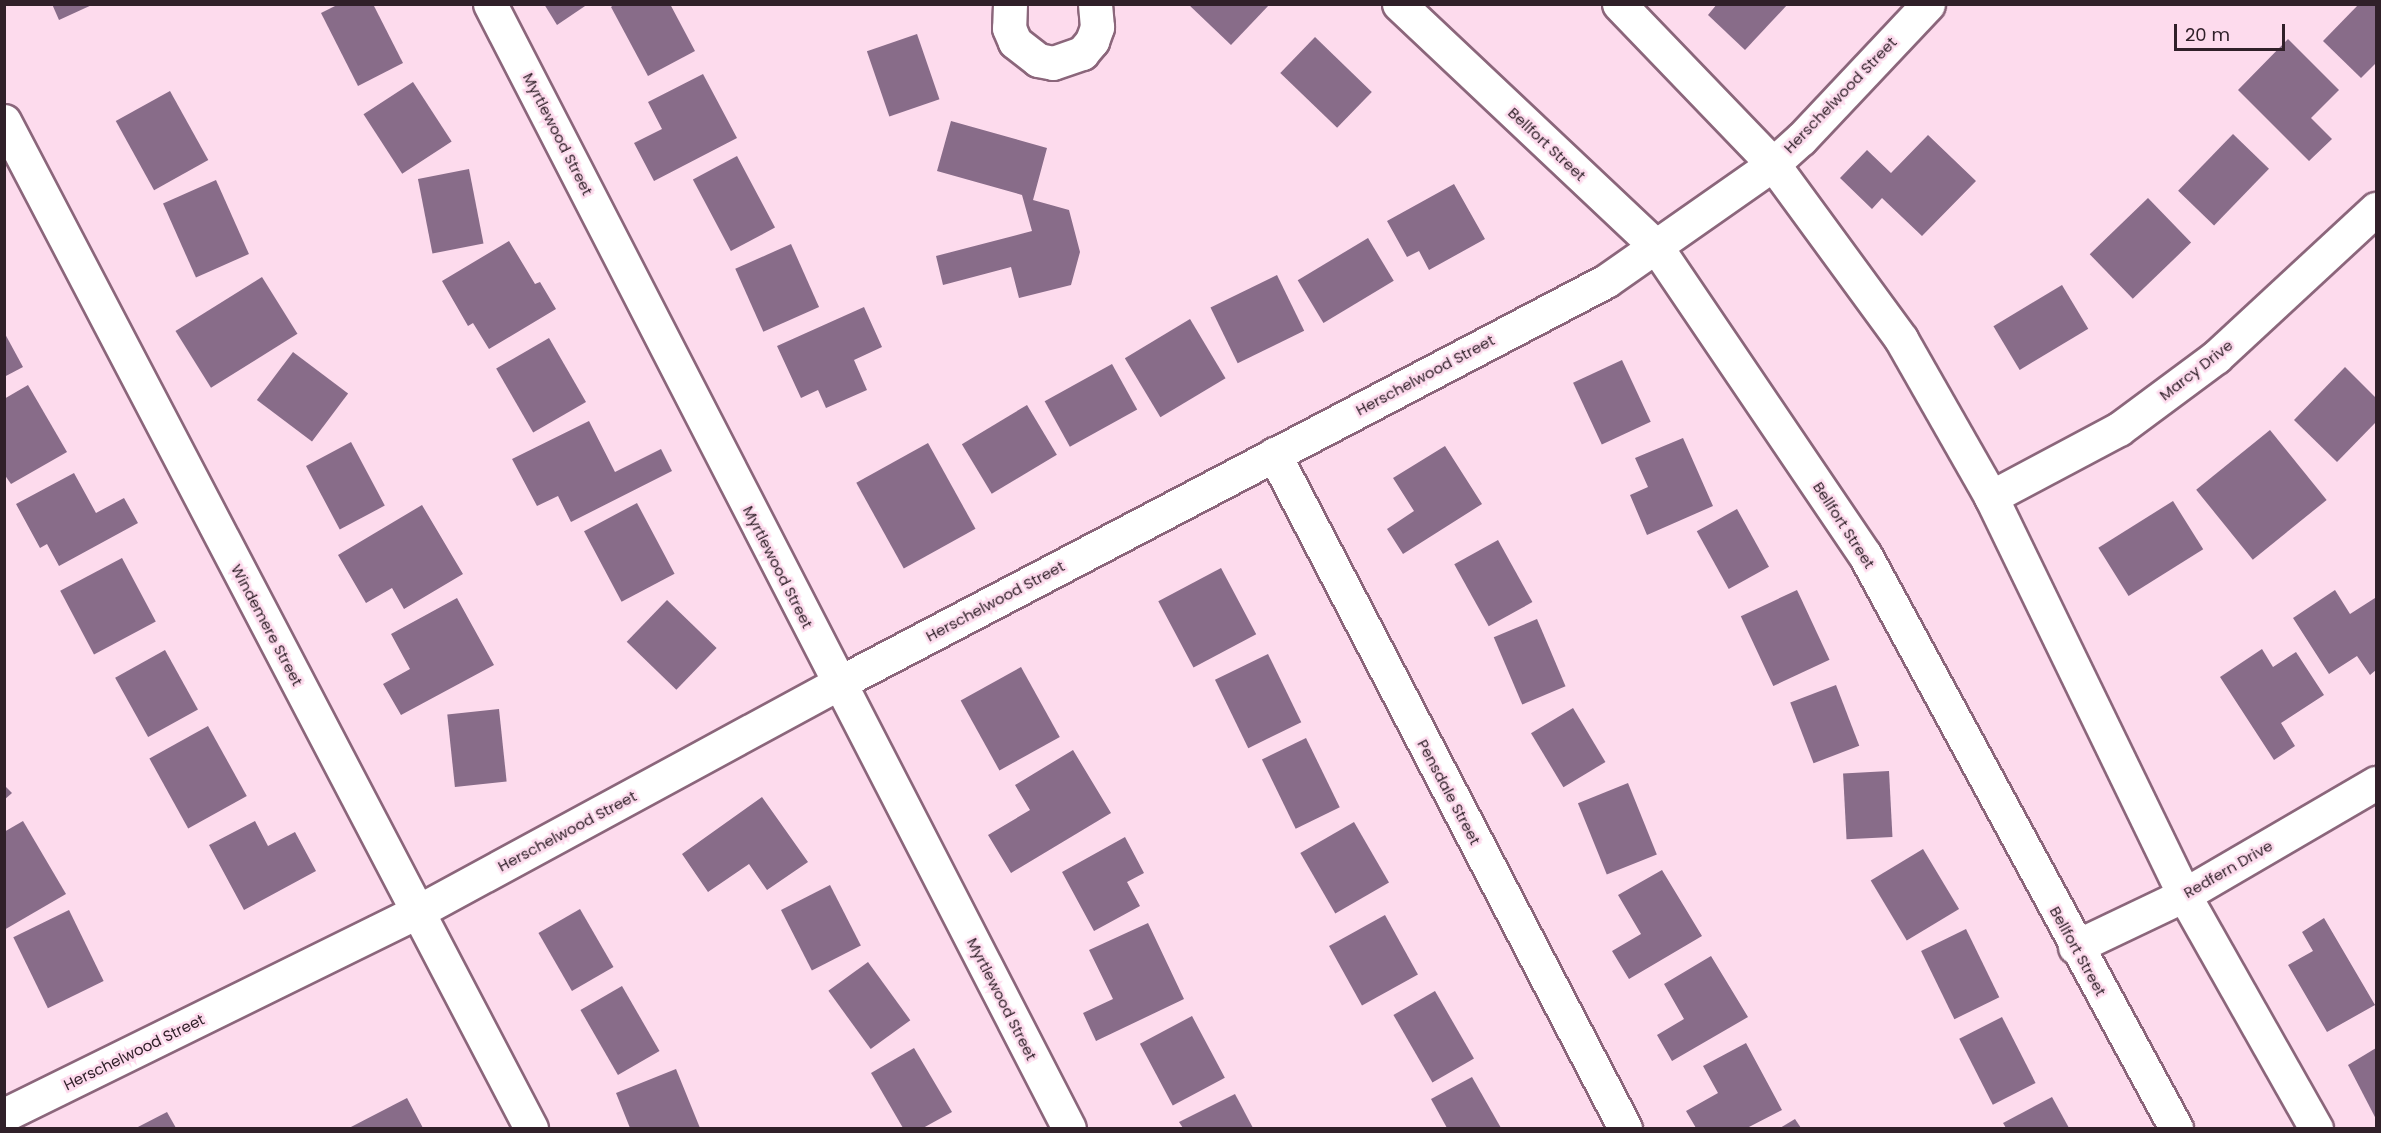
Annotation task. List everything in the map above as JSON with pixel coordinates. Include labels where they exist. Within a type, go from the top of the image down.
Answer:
[{"type":"street","name":"Myrtlewood Street","points":[[490,4],[1070,1128]]},
{"type":"street","points":[[1010,4],[1009,28],[1015,42],[1038,60],[1053,63],[1082,53],[1092,41],[1097,27],[1095,4]]},
{"type":"street","name":"Bellfort Street","points":[[1399,4],[1655,245],[1865,555],[2075,946],[2176,1128]]},
{"type":"street","points":[[1619,4],[1773,164],[1901,339],[1991,497],[2184,895],[2316,1128]]},
{"type":"street","name":"Herschelwood Street","points":[[4,1115],[417,912],[839,683],[1606,281],[1773,164],[1801,139],[1928,4]]},
{"type":"street","name":"Windemere Street","points":[[4,121],[531,1128]]},
{"type":"street","name":"Marcy Drive","points":[[1991,497],[2119,429],[2216,357],[2376,209]]},
{"type":"street","name":"Pensdale Street","points":[[1274,454],[1625,1128]]},
{"type":"street","name":"Redfern Drive","points":[[2075,946],[2184,895],[2376,783]]},
{"type":"building","points":[[52,4],[94,4],[59,20]]},
{"type":"building","points":[[339,4],[373,4],[403,63],[358,86],[321,13]]},
{"type":"building","points":[[544,4],[588,4],[557,25]]},
{"type":"building","points":[[615,4],[670,4],[695,51],[648,76],[611,7]]},
{"type":"building","points":[[1188,4],[1270,4],[1231,45]]},
{"type":"building","points":[[1717,4],[1788,4],[1745,50],[1708,15]]},
{"type":"building","points":[[2359,4],[2376,4],[2376,63],[2361,78],[2323,41]]},
{"type":"building","points":[[917,34],[939,99],[889,116],[867,51]]},
{"type":"building","points":[[1315,37],[1372,92],[1337,128],[1280,73]]},
{"type":"building","points":[[2288,39],[2339,90],[2311,118],[2332,139],[2309,161],[2238,90]]},
{"type":"building","points":[[703,74],[737,138],[654,181],[634,143],[662,129],[648,102]]},
{"type":"building","points":[[413,82],[452,142],[402,174],[364,114]]},
{"type":"building","points":[[170,91],[208,160],[154,190],[116,121]]},
{"type":"building","points":[[951,121],[1047,148],[1033,200],[1069,210],[1080,252],[1071,285],[1019,298],[1011,267],[943,285],[936,256],[1032,231],[1022,195],[937,171]]},
{"type":"building","points":[[2233,134],[2269,169],[2214,226],[2178,191]]},
{"type":"building","points":[[1928,135],[1976,181],[1922,236],[1882,198],[1872,209],[1840,178],[1867,150],[1891,173]]},
{"type":"building","points":[[737,156],[775,228],[731,251],[693,179]]},
{"type":"building","points":[[469,169],[484,244],[432,254],[418,179]]},
{"type":"building","points":[[216,180],[249,254],[196,278],[163,204]]},
{"type":"building","points":[[1454,184],[1485,239],[1429,270],[1419,251],[1407,257],[1387,221]]},
{"type":"building","points":[[2148,198],[2191,243],[2133,299],[2090,254]]},
{"type":"building","points":[[1368,238],[1394,281],[1323,323],[1298,280]]},
{"type":"building","points":[[509,241],[535,284],[540,282],[556,309],[489,349],[473,323],[468,326],[442,281]]},
{"type":"building","points":[[791,244],[819,307],[763,332],[735,269]]},
{"type":"building","points":[[1277,275],[1304,331],[1238,363],[1210,307]]},
{"type":"building","points":[[262,277],[298,334],[211,388],[175,331]]},
{"type":"building","points":[[2062,285],[2088,329],[2020,370],[1993,326]]},
{"type":"building","points":[[864,307],[882,347],[854,360],[867,390],[826,408],[818,390],[801,398],[777,346]]},
{"type":"building","points":[[1190,319],[1226,378],[1160,417],[1125,358]]},
{"type":"building","points":[[4,332],[23,367],[4,377]]},
{"type":"building","points":[[549,338],[586,402],[533,433],[496,368]]},
{"type":"building","points":[[293,352],[348,394],[312,441],[257,400]]},
{"type":"building","points":[[1622,360],[1651,422],[1602,444],[1573,383]]},
{"type":"building","points":[[1112,364],[1137,409],[1070,447],[1045,401]]},
{"type":"building","points":[[2345,367],[2376,398],[2376,422],[2337,462],[2294,420]]},
{"type":"building","points":[[28,385],[67,452],[11,484],[4,474],[4,399]]},
{"type":"building","points":[[1027,405],[1057,455],[992,494],[962,444]]},
{"type":"building","points":[[589,421],[615,472],[661,449],[672,471],[571,522],[558,496],[537,506],[512,459]]},
{"type":"building","points":[[2270,430],[2327,500],[2253,560],[2196,490]]},
{"type":"building","points":[[1683,438],[1713,506],[1647,535],[1630,495],[1648,487],[1635,458]]},
{"type":"building","points":[[351,442],[385,506],[340,530],[306,466]]},
{"type":"building","points":[[928,443],[976,529],[904,568],[856,483]]},
{"type":"building","points":[[1445,446],[1482,504],[1403,554],[1387,529],[1414,511],[1393,478]]},
{"type":"building","points":[[74,473],[96,513],[124,498],[138,523],[59,566],[47,544],[40,548],[16,504]]},
{"type":"building","points":[[2173,501],[2203,549],[2129,596],[2098,548]]},
{"type":"building","points":[[637,503],[675,574],[622,602],[584,531]]},
{"type":"building","points":[[422,505],[463,574],[404,609],[392,588],[366,603],[338,555]]},
{"type":"building","points":[[1737,509],[1769,567],[1729,589],[1697,531]]},
{"type":"building","points":[[1498,540],[1532,602],[1489,626],[1454,564]]},
{"type":"building","points":[[122,558],[156,622],[94,654],[60,591]]},
{"type":"building","points":[[1221,568],[1256,634],[1194,668],[1158,601]]},
{"type":"building","points":[[1797,590],[1830,660],[1773,686],[1741,616]]},
{"type":"building","points":[[2335,590],[2350,614],[2375,598],[2376,600],[2376,670],[2370,675],[2357,656],[2329,674],[2293,618]]},
{"type":"building","points":[[457,598],[494,665],[401,715],[383,684],[410,669],[391,634]]},
{"type":"building","points":[[667,600],[717,648],[676,690],[627,642]]},
{"type":"building","points":[[1537,619],[1566,686],[1522,705],[1494,637]]},
{"type":"building","points":[[2262,649],[2273,667],[2296,652],[2324,695],[2281,723],[2295,746],[2274,760],[2220,677]]},
{"type":"building","points":[[165,650],[198,709],[148,737],[115,678]]},
{"type":"building","points":[[1268,654],[1301,722],[1248,748],[1215,680]]},
{"type":"building","points":[[1021,667],[1060,737],[999,770],[961,700]]},
{"type":"building","points":[[1836,685],[1859,746],[1814,763],[1790,703]]},
{"type":"building","points":[[1573,708],[1605,762],[1563,787],[1531,733]]},
{"type":"building","points":[[499,709],[507,782],[455,787],[447,714]]},
{"type":"building","points":[[208,726],[247,796],[188,828],[149,758]]},
{"type":"building","points":[[1306,738],[1340,807],[1296,829],[1262,759]]},
{"type":"building","points":[[1073,750],[1111,813],[1011,873],[988,835],[1030,810],[1015,785]]},
{"type":"building","points":[[1889,771],[1892,837],[1847,839],[1843,773]]},
{"type":"building","points":[[1628,783],[1657,854],[1607,875],[1578,803]]},
{"type":"building","points":[[4,785],[12,793],[4,800]]},
{"type":"building","points":[[762,797],[808,862],[767,890],[749,864],[708,892],[682,854]]},
{"type":"building","points":[[23,821],[66,894],[4,930],[4,832]]},
{"type":"building","points":[[255,821],[268,846],[295,832],[316,871],[244,910],[209,845]]},
{"type":"building","points":[[1354,822],[1389,883],[1335,914],[1300,853]]},
{"type":"building","points":[[1125,837],[1144,873],[1127,882],[1140,906],[1094,931],[1062,872]]},
{"type":"building","points":[[1923,849],[1959,909],[1907,940],[1871,880]]},
{"type":"building","points":[[1662,870],[1702,936],[1629,979],[1612,951],[1641,934],[1618,895]]},
{"type":"building","points":[[830,885],[861,946],[812,971],[781,910]]},
{"type":"building","points":[[580,909],[614,967],[572,991],[538,933]]},
{"type":"building","points":[[69,910],[104,981],[48,1008],[13,937]]},
{"type":"building","points":[[1385,915],[1418,974],[1362,1006],[1329,946]]},
{"type":"building","points":[[2324,918],[2375,1005],[2327,1032],[2288,965],[2313,951],[2302,932]]},
{"type":"building","points":[[1148,923],[1184,999],[1096,1041],[1083,1013],[1113,999],[1089,950]]},
{"type":"building","points":[[1966,929],[1999,997],[1954,1019],[1921,951]]},
{"type":"building","points":[[1711,956],[1748,1017],[1672,1061],[1657,1035],[1684,1019],[1664,984]]},
{"type":"building","points":[[868,962],[910,1020],[871,1049],[828,991]]},
{"type":"building","points":[[622,986],[660,1051],[618,1075],[580,1010]]},
{"type":"building","points":[[1435,991],[1474,1059],[1432,1083],[1393,1015]]},
{"type":"building","points":[[1192,1016],[1225,1078],[1173,1106],[1140,1044]]},
{"type":"building","points":[[2002,1017],[2036,1083],[1993,1105],[1959,1039]]},
{"type":"building","points":[[1746,1043],[1782,1110],[1747,1128],[1696,1128],[1686,1111],[1718,1093],[1703,1066]]},
{"type":"building","points":[[914,1048],[952,1112],[923,1128],[903,1128],[871,1073]]},
{"type":"building","points":[[2376,1048],[2376,1119],[2348,1065]]},
{"type":"building","points":[[676,1069],[700,1128],[630,1128],[616,1093]]},
{"type":"building","points":[[1472,1077],[1501,1128],[1447,1128],[1431,1099]]},
{"type":"building","points":[[1235,1094],[1253,1128],[1183,1128],[1179,1122]]},
{"type":"building","points":[[2052,1097],[2069,1128],[2006,1128],[2003,1123]]},
{"type":"building","points":[[407,1098],[423,1128],[349,1128]]},
{"type":"building","points":[[167,1112],[176,1128],[136,1128]]},
{"type":"building","points":[[1795,1119],[1801,1128],[1780,1128]]}]
